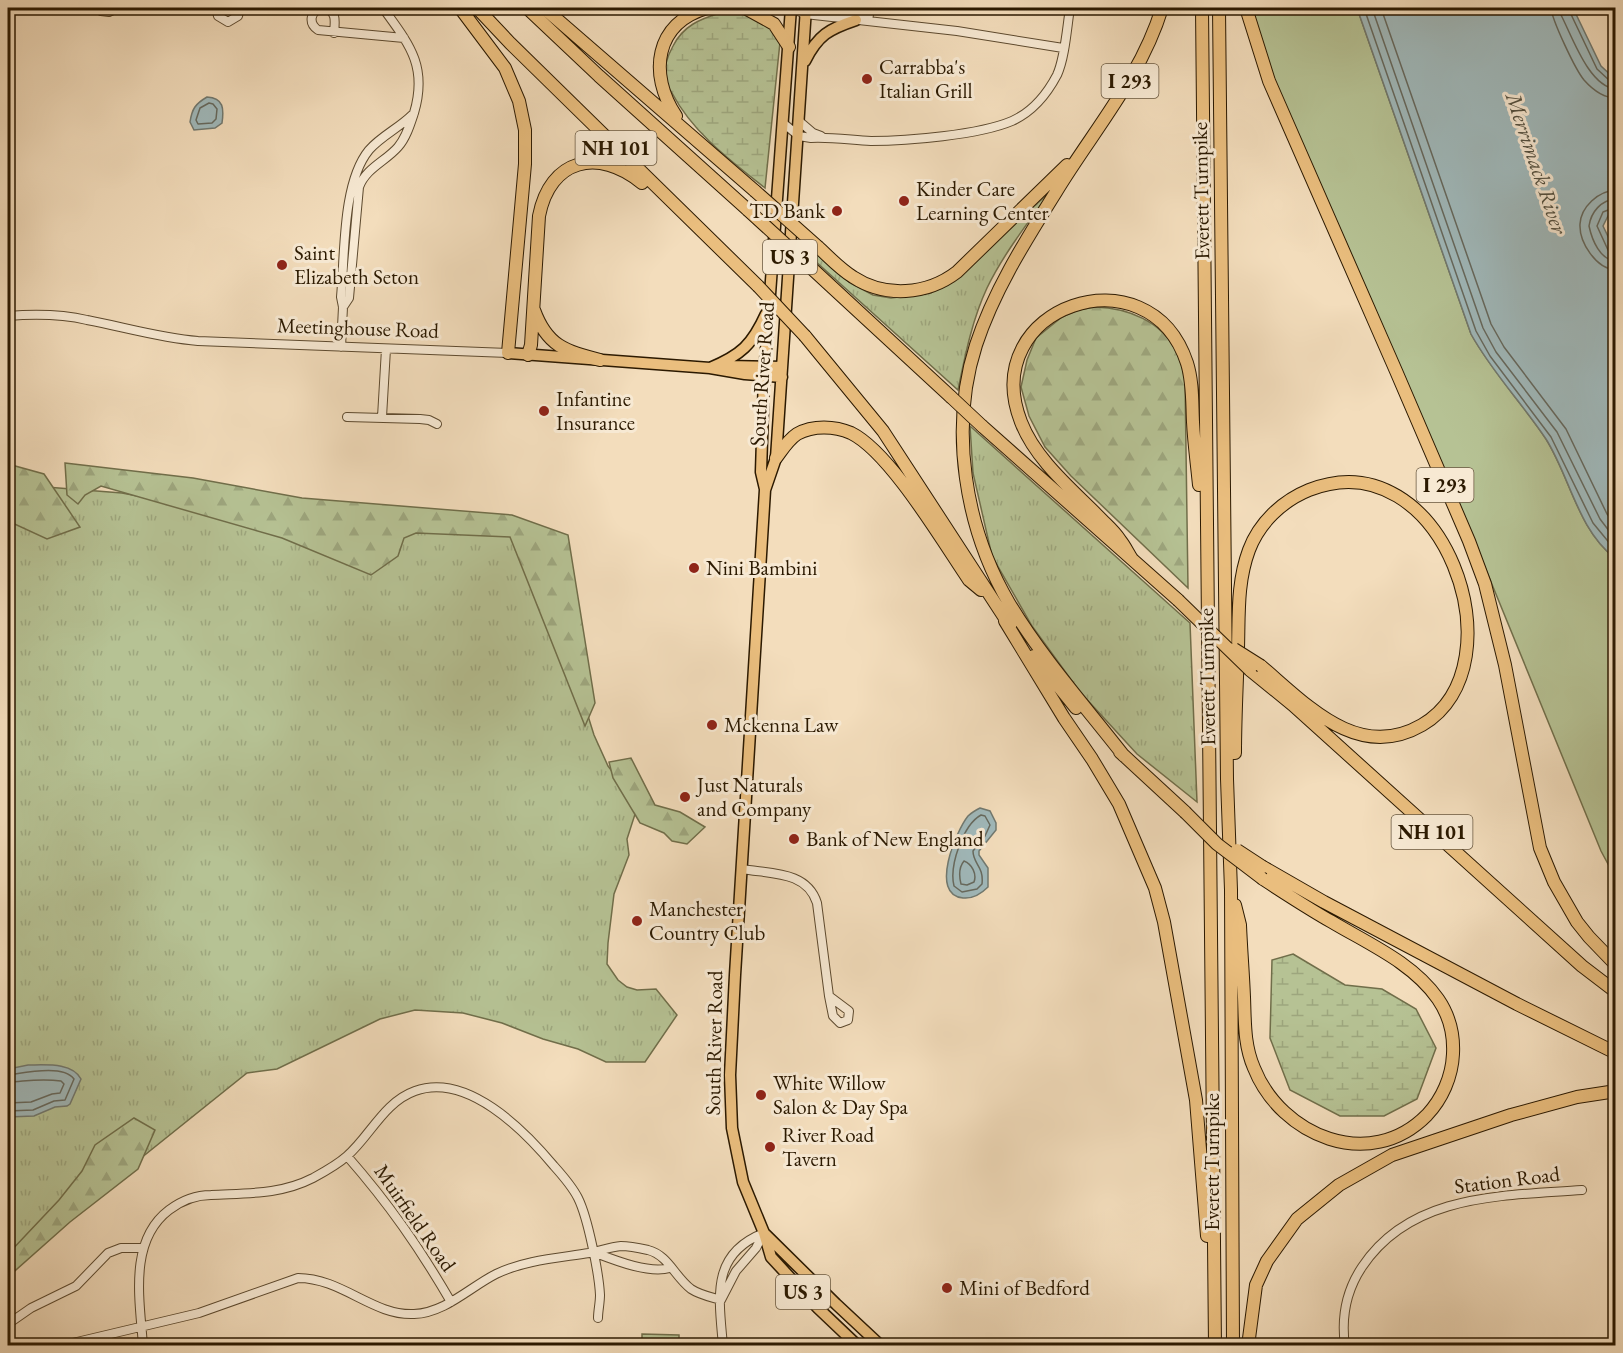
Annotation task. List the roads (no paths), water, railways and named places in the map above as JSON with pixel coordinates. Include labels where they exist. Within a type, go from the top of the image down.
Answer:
[{"type":"highway","points":[[460,8],[505,68],[519,101],[525,130],[525,164],[508,353]]},
{"type":"highway","name":"NH 101","points":[[477,8],[517,51],[758,286],[805,336],[883,431],[1005,621],[1088,723],[1124,756]]},
{"type":"highway","name":"NH 101","points":[[527,8],[982,426],[1178,600],[1218,640],[1255,668],[1556,943],[1616,992]]},
{"type":"highway","points":[[544,8],[755,190],[840,267],[865,284],[892,291],[927,288],[957,272],[1041,192],[1084,146]]},
{"type":"highway","points":[[685,129],[668,104],[663,92],[659,60],[668,36],[677,25],[689,15],[707,8]]},
{"type":"highway","points":[[745,8],[774,24],[789,47]]},
{"type":"highway","points":[[786,8],[792,8]]},
{"type":"highway","name":"I 293","points":[[1162,8],[1155,29],[1131,80],[1084,146],[1020,250],[976,344],[963,415],[965,465],[976,526],[987,558],[999,585],[1040,649],[1124,756],[1185,812],[1263,873],[1324,902],[1517,1004],[1616,1053]]},
{"type":"highway","name":"Everett Turnpike","points":[[1202,8],[1215,1346]]},
{"type":"highway","name":"Everett Turnpike","points":[[1219,8],[1228,822],[1232,890],[1233,1346]]},
{"type":"highway","name":"I 293","points":[[1246,8],[1269,81],[1396,370],[1485,584],[1505,665],[1540,848],[1554,882],[1577,922],[1616,965]]},
{"type":"highway","points":[[528,355],[531,345],[537,232],[542,202],[551,184],[561,173],[586,162],[615,165],[634,176],[727,257]]},
{"type":"highway","points":[[1131,560],[1120,539],[1046,461],[1035,446],[1021,422],[1015,395],[1015,376],[1019,358],[1032,334],[1051,315],[1068,306],[1085,301],[1113,300],[1139,309],[1161,324],[1179,346],[1187,363],[1191,381],[1207,563]]},
{"type":"highway","points":[[532,303],[543,330],[554,344],[571,353],[600,360]]},
{"type":"highway","points":[[776,458],[791,439],[804,430],[834,428],[851,434],[867,445],[895,473],[969,580],[993,600]]},
{"type":"highway","points":[[1228,822],[1234,803],[1238,607],[1246,560],[1261,527],[1296,496],[1312,489],[1340,483],[1367,485],[1385,490],[1416,509],[1429,523],[1449,554],[1459,579],[1464,597],[1466,625],[1465,652],[1459,680],[1451,696],[1434,717],[1410,731],[1392,736],[1374,737],[1356,734],[1333,724],[1255,668]]},
{"type":"highway","points":[[1005,621],[1119,804],[1143,856],[1160,905],[1196,1100],[1215,1346]]},
{"type":"highway","points":[[1232,890],[1240,925],[1246,1046],[1260,1084],[1271,1100],[1296,1124],[1330,1139],[1366,1144],[1402,1134],[1431,1111],[1449,1079],[1453,1061],[1453,1043],[1444,1007],[1427,985],[1399,962],[1263,873]]},
{"type":"highway","points":[[1248,1346],[1256,1285],[1267,1261],[1297,1219],[1339,1185],[1392,1155],[1511,1115],[1577,1097],[1616,1091]]},
{"type":"main road","name":"South River Road","points":[[765,490],[761,472],[764,372],[792,8]]},
{"type":"main road","name":"South River Road","points":[[806,11],[776,458],[765,490],[735,975],[730,1109],[738,1164],[771,1257],[818,1308],[858,1346]]},
{"type":"main road","points":[[803,67],[821,36],[834,27],[856,20]]},
{"type":"main road","points":[[710,368],[744,350],[756,335],[769,307]]},
{"type":"main road","name":"Meetinghouse Road","points":[[508,353],[710,368],[724,366],[764,372],[782,372]]},
{"type":"main road","name":"South River Road","points":[[764,1233],[881,1346]]},
{"type":"street","points":[[97,8],[109,12],[117,8]]},
{"type":"street","points":[[216,8],[218,16],[228,22],[238,16],[240,8]]},
{"type":"street","points":[[334,33],[335,16],[330,10],[323,8],[313,13],[312,24],[318,30],[334,33],[404,38]]},
{"type":"street","points":[[343,307],[349,298],[359,187],[367,174],[400,146],[414,114],[418,95],[419,75],[415,55],[383,8]]},
{"type":"street","points":[[792,8],[856,20],[920,26],[1063,48]]},
{"type":"street","points":[[834,8],[860,13],[868,21]]},
{"type":"street","points":[[868,21],[870,8]]},
{"type":"street","points":[[783,123],[799,136],[870,141],[911,139],[982,129],[1012,121],[1031,109],[1046,94],[1058,73],[1070,8]]},
{"type":"street","points":[[341,347],[343,307],[341,297],[349,200],[353,179],[371,147],[414,114]]},
{"type":"street","points":[[799,122],[813,133],[824,137]]},
{"type":"street","name":"Meetinghouse Road","points":[[8,316],[56,316],[84,319],[162,337],[193,341],[508,353]]},
{"type":"street","points":[[382,417],[386,349]]},
{"type":"street","points":[[347,417],[429,420],[437,424]]},
{"type":"street","points":[[742,869],[795,878],[806,883],[813,891],[817,903],[829,996]]},
{"type":"street","points":[[143,1346],[140,1271],[142,1248],[158,1220],[185,1201],[207,1195],[257,1194],[282,1190],[317,1176],[347,1156],[387,1110],[407,1094],[427,1088],[458,1091],[489,1106],[535,1143],[569,1183],[583,1209],[593,1252],[599,1286],[598,1318]]},
{"type":"street","name":"Muirfield Road","points":[[347,1156],[380,1193],[405,1226],[451,1302]]},
{"type":"street","name":"Station Road","points":[[1345,1346],[1344,1316],[1351,1285],[1378,1246],[1401,1227],[1430,1211],[1458,1202],[1497,1196],[1582,1190]]},
{"type":"street","points":[[723,1346],[721,1300],[736,1271],[756,1248],[764,1233]]},
{"type":"street","points":[[60,1346],[199,1313],[298,1278],[324,1281],[382,1308],[405,1314],[429,1311],[451,1302],[509,1268],[620,1246],[661,1255],[670,1268],[691,1288],[721,1300]]},
{"type":"street","points":[[8,1324],[31,1308],[76,1286],[108,1253],[121,1248],[142,1248]]},
{"type":"street","points":[[593,1252],[625,1264],[657,1270],[670,1268]]},
{"type":"water","name":"Merrimack River","points":[[1357,8],[1573,8],[1601,66],[1615,79],[1615,212],[1608,216],[1603,226],[1616,253],[1615,558],[1602,546],[1583,518],[1546,439],[1488,361],[1471,334]]},
{"type":"water","points":[[207,97],[217,100],[222,105],[222,123],[215,128],[194,130],[190,122],[193,110]]},
{"type":"water","points":[[980,808],[990,811],[996,823],[996,830],[979,851],[979,855],[988,868],[988,887],[977,896],[963,898],[953,894],[948,886],[946,875],[948,861],[963,824],[969,815]]},
{"type":"water","points":[[28,1065],[65,1067],[77,1074],[81,1079],[70,1104],[55,1107],[34,1116],[8,1117],[8,1069]]},
{"type":"place","name":"Carrabba's Italian Grill","points":[[867,79]]},
{"type":"place","name":"Kinder Care Learning Center","points":[[904,201]]},
{"type":"place","name":"TD Bank","points":[[837,211]]},
{"type":"place","name":"Saint Elizabeth Seton","points":[[282,265]]},
{"type":"place","name":"Infantine Insurance","points":[[544,411]]},
{"type":"place","name":"Nini Bambini","points":[[694,568]]},
{"type":"place","name":"Mckenna Law","points":[[712,725]]},
{"type":"place","name":"Just Naturals and Company","points":[[685,797]]},
{"type":"place","name":"Bank of New England","points":[[794,839]]},
{"type":"place","name":"Manchester Country Club","points":[[637,921]]},
{"type":"place","name":"White Willow Salon & Day Spa","points":[[761,1095]]},
{"type":"place","name":"River Road Tavern","points":[[770,1147]]},
{"type":"place","name":"Mini of Bedford","points":[[947,1288]]}]
